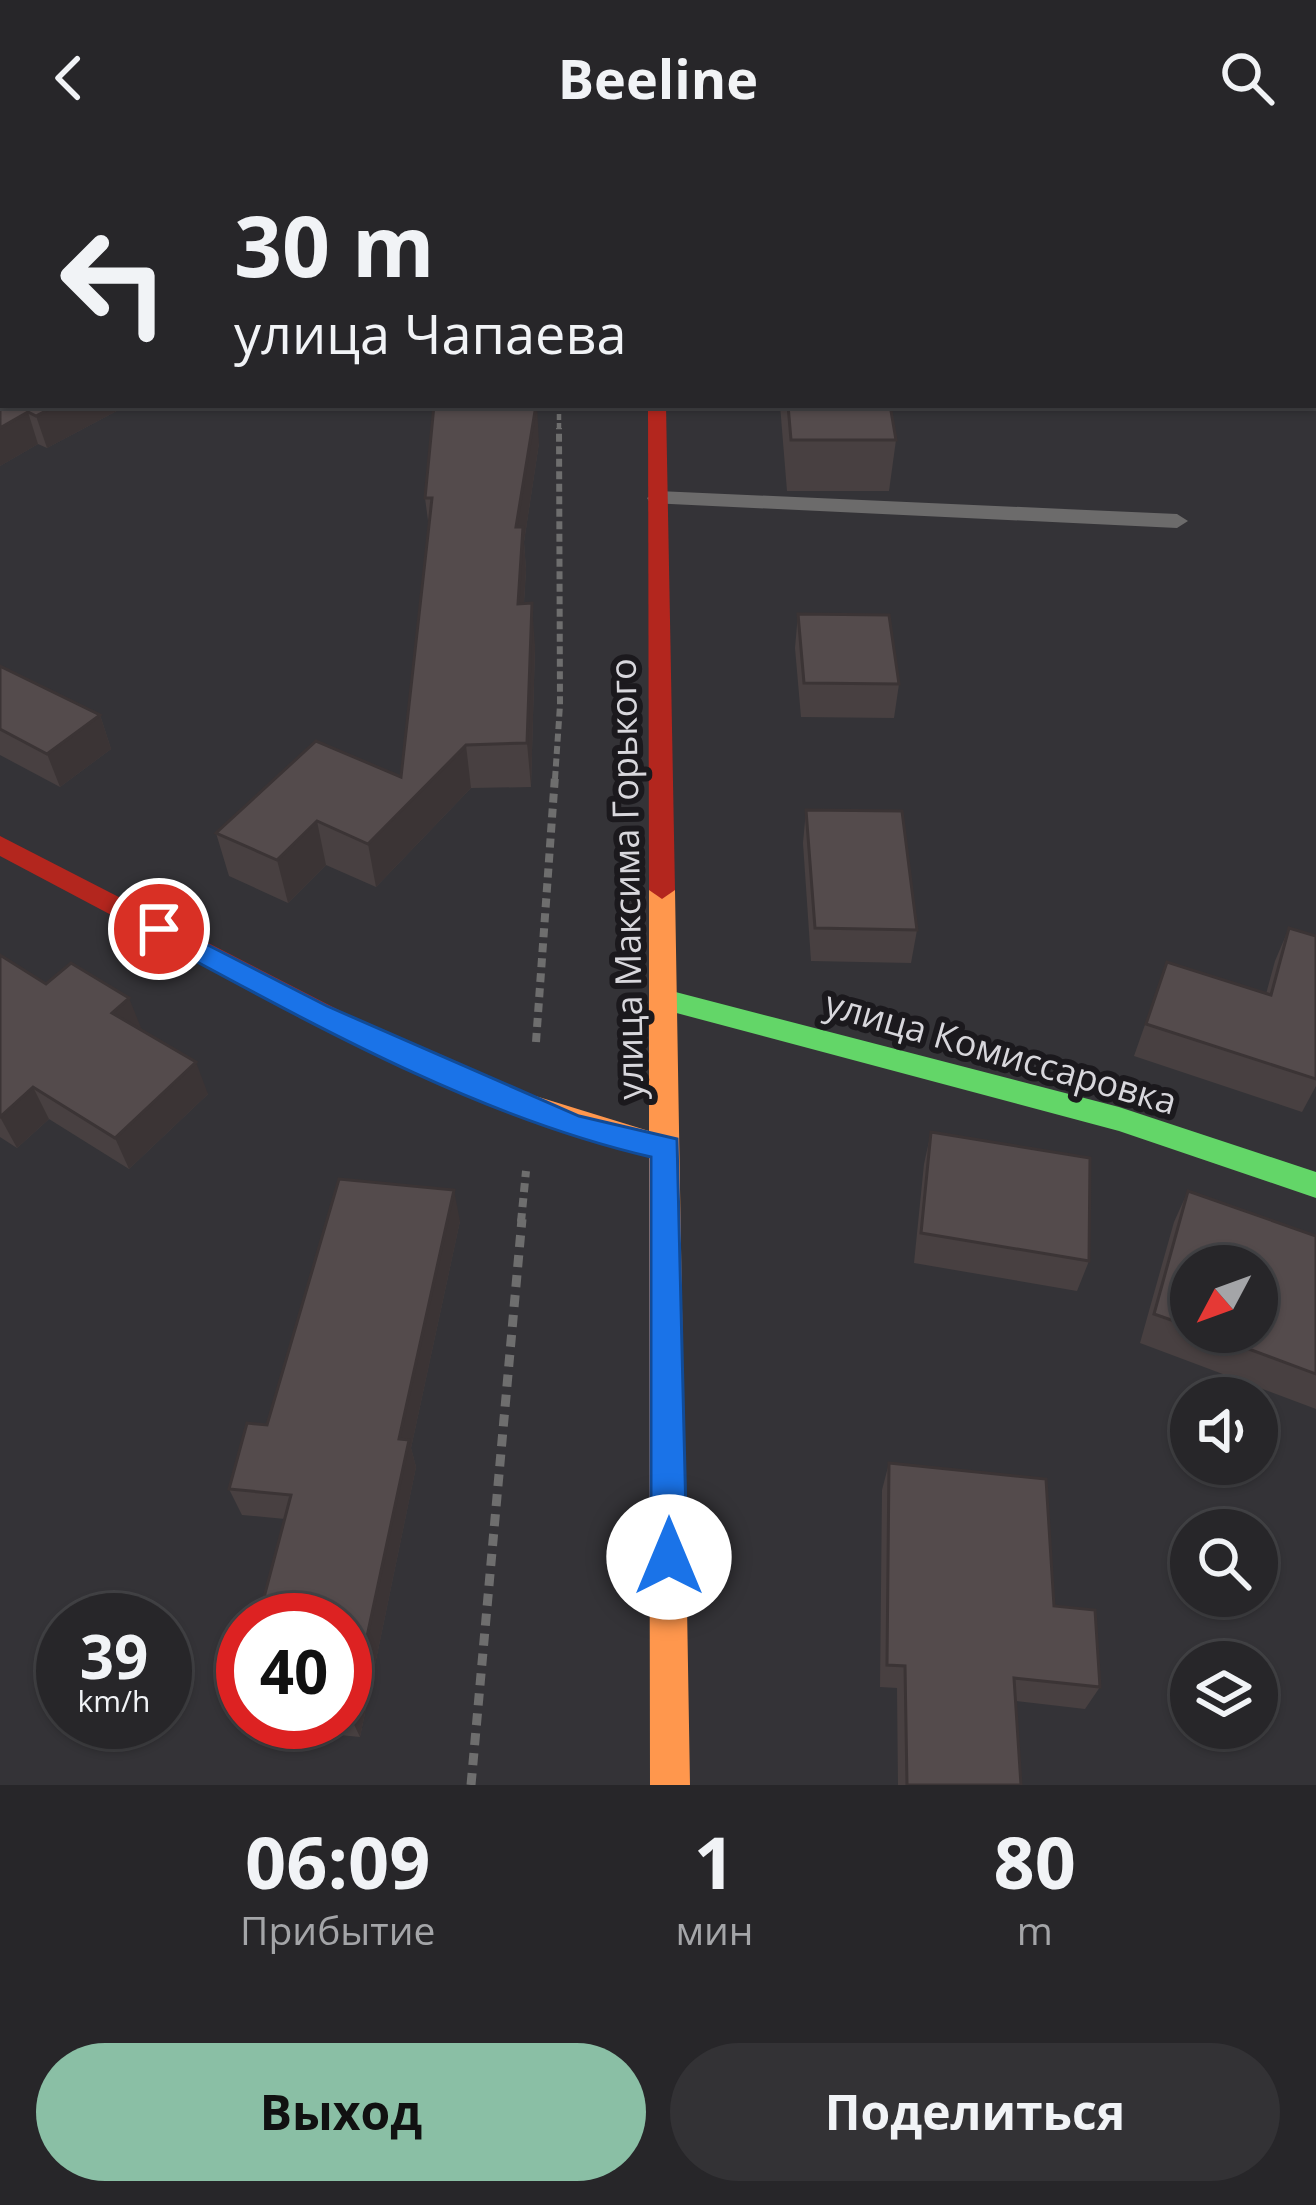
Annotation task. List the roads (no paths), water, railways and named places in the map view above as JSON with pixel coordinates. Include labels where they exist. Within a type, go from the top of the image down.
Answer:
[{"type":"street","name":"улица Максима Горького","points":[[656,408],[670,1785]]},
{"type":"street","points":[[0,845],[317,1014],[574,1127],[666,1148]]},
{"type":"street","name":"улица Комиссаровка","points":[[664,1000],[1119,1119],[1316,1185]]},
{"type":"lane","points":[[658,498],[1177,521]]}]
